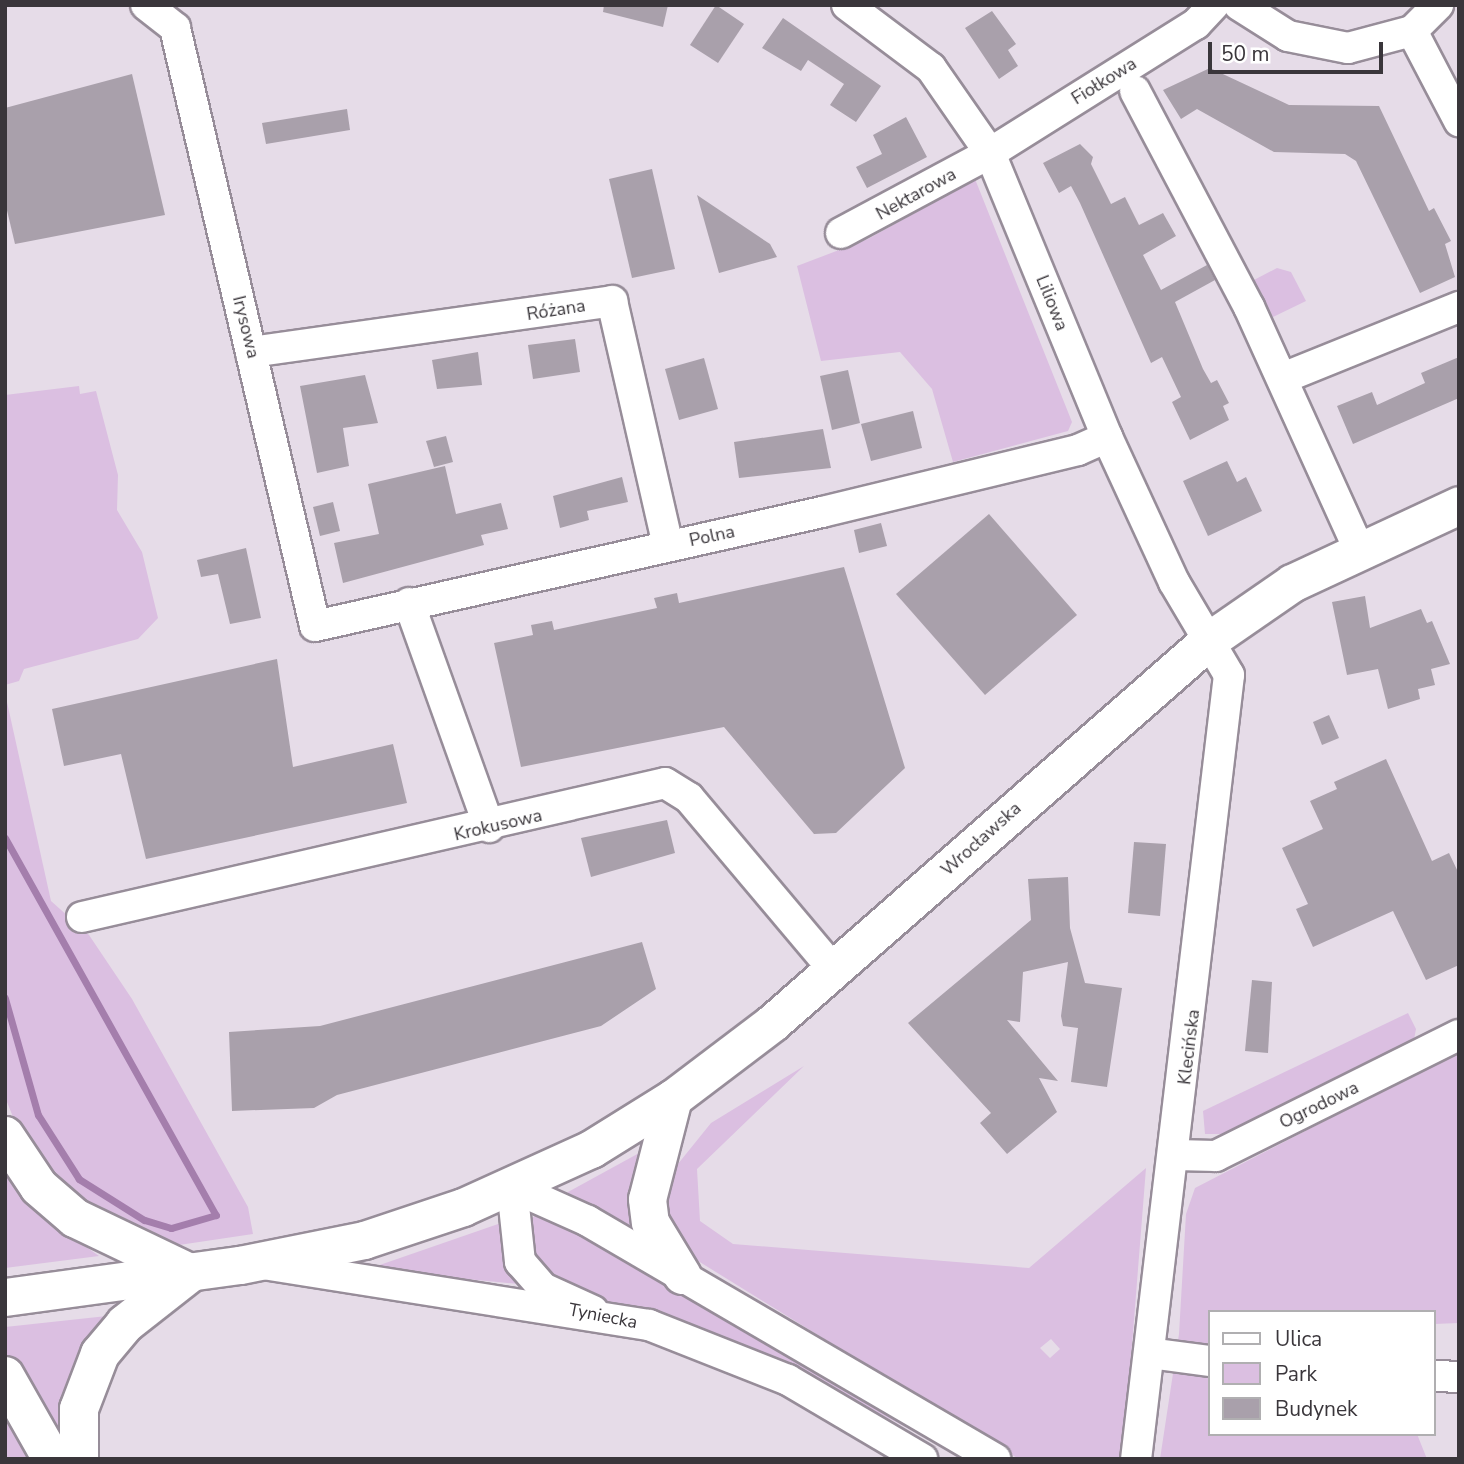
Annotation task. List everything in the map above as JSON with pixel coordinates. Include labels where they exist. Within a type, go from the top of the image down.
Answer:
[{"type":"highway","points":[[5,1136],[39,1187],[75,1218],[190,1273],[125,1324],[100,1354],[79,1409],[79,1459]]},
{"type":"highway","points":[[5,1376],[52,1459]]},
{"type":"main road","name":"Wrocławska","points":[[5,1297],[256,1263],[408,1227],[512,1187],[673,1098],[834,970],[1208,640],[1292,583],[1359,548],[1459,505]]},
{"type":"main road","points":[[673,1098],[647,1199],[650,1222],[682,1275]]},
{"type":"street","name":"Irysowa","points":[[146,5],[175,28],[315,626]]},
{"type":"street","name":"Liliowa","points":[[847,5],[931,68],[990,153],[1107,437],[1208,640]]},
{"type":"street","name":"Fiołkowa","points":[[990,153],[1196,24],[1214,5]]},
{"type":"street","points":[[1239,5],[1287,36],[1348,48],[1412,31],[1438,5]]},
{"type":"street","points":[[1412,31],[1459,121]]},
{"type":"street","points":[[1135,91],[1283,378],[1359,548]]},
{"type":"street","name":"Nektarowa","points":[[841,233],[990,153]]},
{"type":"street","name":"Różana","points":[[251,352],[612,301],[668,545]]},
{"type":"street","points":[[1283,378],[1459,307]]},
{"type":"street","name":"Polna","points":[[315,626],[1010,467],[1107,437]]},
{"type":"street","points":[[410,603],[489,827]]},
{"type":"street","name":"Klecińska","points":[[1136,1459],[1176,1155],[1230,701],[1229,675],[1208,640]]},
{"type":"street","name":"Krokusowa","points":[[82,918],[489,827],[665,783],[689,798],[834,970]]},
{"type":"street","name":"Ogrodowa","points":[[1176,1155],[1216,1156],[1459,1035]]},
{"type":"street","points":[[512,1187],[682,1275],[996,1459]]},
{"type":"street","points":[[512,1187],[520,1262],[543,1288],[593,1311]]},
{"type":"street","name":"Tyniecka","points":[[256,1263],[593,1311],[744,1360],[922,1459]]},
{"type":"street","points":[[1149,1353],[1208,1361]]},
{"type":"street","points":[[1436,1376],[1459,1377]]},
{"type":"green space","points":[[975,179],[1072,422],[1068,431],[953,462],[932,389],[900,352],[821,361],[797,266],[868,239]]},
{"type":"green space","points":[[1277,268],[1291,272],[1306,301],[1273,317],[1254,280]]},
{"type":"green space","points":[[79,386],[80,394],[96,391],[118,475],[117,510],[142,552],[158,618],[138,639],[24,669],[19,681],[5,685],[5,395]]},
{"type":"green space","points":[[5,693],[51,901],[89,935],[132,999],[248,1207],[253,1234],[179,1245],[152,1241],[70,1200],[15,1122],[5,1097]]},
{"type":"green space","points":[[1408,1013],[1416,1029],[1413,1045],[1229,1134],[1205,1134],[1203,1111]]},
{"type":"green space","points":[[1459,1052],[1459,1323],[1436,1324],[1436,1310],[1208,1310],[1208,1436],[1418,1436],[1427,1459],[1160,1459],[1179,1334],[1186,1214],[1195,1188]]},
{"type":"green space","points":[[804,1066],[697,1169],[700,1221],[733,1244],[1029,1268],[1146,1168],[1123,1459],[1019,1459],[690,1256],[663,1203],[665,1180],[711,1123]],"holes":[[[1051,1339],[1060,1349],[1050,1358],[1040,1348]]]},
{"type":"green space","points":[[641,1152],[637,1232],[566,1195],[568,1192]]},
{"type":"green space","points":[[5,1166],[72,1237],[99,1256],[5,1268]]},
{"type":"green space","points":[[536,1215],[608,1248],[967,1459],[773,1358],[576,1292],[536,1265],[527,1222]]},
{"type":"green space","points":[[501,1223],[519,1284],[374,1270],[374,1267]]},
{"type":"green space","points":[[107,1316],[65,1450],[5,1358],[5,1327]]},
{"type":"green space","points":[[5,1403],[33,1459],[5,1459]]},
{"type":"building","points":[[604,5],[668,5],[663,27],[603,12]]},
{"type":"building","points":[[716,5],[744,24],[718,63],[690,45]]},
{"type":"building","points":[[992,11],[1016,44],[1008,50],[1018,66],[999,79],[965,28]]},
{"type":"building","points":[[783,18],[881,86],[856,122],[830,105],[844,84],[808,60],[801,71],[762,48]]},
{"type":"building","points":[[1210,68],[1289,105],[1379,106],[1429,211],[1434,208],[1451,241],[1445,244],[1455,277],[1420,293],[1356,161],[1345,154],[1274,152],[1197,109],[1181,119],[1163,90]]},
{"type":"building","points":[[132,74],[165,215],[15,244],[5,202],[5,108]]},
{"type":"building","points":[[347,109],[350,130],[266,144],[262,123]]},
{"type":"building","points":[[906,117],[927,157],[867,188],[856,167],[882,154],[873,135]]},
{"type":"building","points":[[1080,144],[1093,157],[1091,164],[1111,204],[1125,197],[1139,225],[1163,213],[1176,236],[1143,255],[1161,290],[1207,265],[1215,280],[1175,302],[1203,369],[1211,383],[1217,380],[1229,403],[1223,406],[1229,420],[1190,440],[1172,402],[1181,397],[1162,357],[1151,363],[1071,186],[1059,193],[1043,163]]},
{"type":"building","points":[[652,169],[675,269],[632,278],[609,179]]},
{"type":"building","points":[[697,195],[770,244],[777,257],[719,273]]},
{"type":"building","points":[[575,339],[580,372],[533,379],[528,345]]},
{"type":"building","points":[[478,352],[482,385],[437,389],[432,360]]},
{"type":"building","points":[[1459,357],[1459,398],[1353,444],[1337,406],[1372,392],[1377,405],[1425,383],[1421,373]]},
{"type":"building","points":[[704,358],[718,409],[679,420],[665,369]]},
{"type":"building","points":[[848,370],[860,423],[832,430],[820,376]]},
{"type":"building","points":[[365,375],[378,423],[343,428],[349,466],[317,473],[300,386]]},
{"type":"building","points":[[913,411],[922,448],[871,461],[861,424]]},
{"type":"building","points":[[823,429],[831,468],[739,478],[734,442]]},
{"type":"building","points":[[446,436],[453,462],[434,467],[426,441]]},
{"type":"building","points":[[1227,461],[1237,482],[1246,477],[1262,511],[1208,536],[1183,481]]},
{"type":"building","points":[[445,466],[456,514],[501,503],[508,529],[481,535],[484,545],[343,583],[334,543],[379,534],[368,484]]},
{"type":"building","points":[[622,477],[628,502],[587,511],[589,520],[560,528],[553,496]]},
{"type":"building","points":[[333,502],[340,531],[320,536],[313,507]]},
{"type":"building","points":[[989,514],[1077,615],[985,695],[896,594]]},
{"type":"building","points":[[881,523],[887,546],[859,553],[854,530]]},
{"type":"building","points":[[246,548],[261,618],[230,624],[218,574],[201,577],[197,560]]},
{"type":"building","points":[[844,567],[905,768],[836,833],[814,834],[724,727],[521,767],[494,643],[533,635],[531,625],[552,621],[554,630],[657,608],[654,598],[677,593],[679,603]]},
{"type":"building","points":[[1365,596],[1370,628],[1421,609],[1427,623],[1432,621],[1450,664],[1431,669],[1435,685],[1418,689],[1420,699],[1388,709],[1378,669],[1347,675],[1332,602]]},
{"type":"building","points":[[277,659],[293,767],[393,744],[407,803],[146,859],[121,754],[64,766],[52,709]]},
{"type":"building","points":[[1329,715],[1339,738],[1322,745],[1313,722]]},
{"type":"building","points":[[1386,759],[1432,861],[1449,853],[1459,874],[1459,965],[1426,980],[1393,911],[1313,947],[1296,909],[1308,904],[1282,848],[1323,829],[1310,801],[1337,789],[1334,782]]},
{"type":"building","points":[[667,820],[675,853],[591,877],[581,838]]},
{"type":"building","points":[[1134,842],[1166,844],[1160,916],[1128,913]]},
{"type":"building","points":[[1068,877],[1070,928],[1085,983],[1122,988],[1107,1087],[1071,1082],[1078,1028],[1063,1026],[1061,1016],[1068,962],[1023,972],[1020,1022],[1007,1020],[1058,1081],[1039,1078],[1057,1112],[1007,1154],[980,1123],[991,1113],[908,1023],[1031,920],[1028,879]]},
{"type":"building","points":[[642,942],[656,989],[601,1026],[337,1095],[314,1108],[232,1111],[229,1032],[320,1026]]},
{"type":"building","points":[[1252,980],[1272,982],[1268,1053],[1245,1051]]},
{"type":"waterway","points":[[5,838],[216,1215],[171,1228],[144,1220],[79,1179],[38,1115],[5,998]]}]
